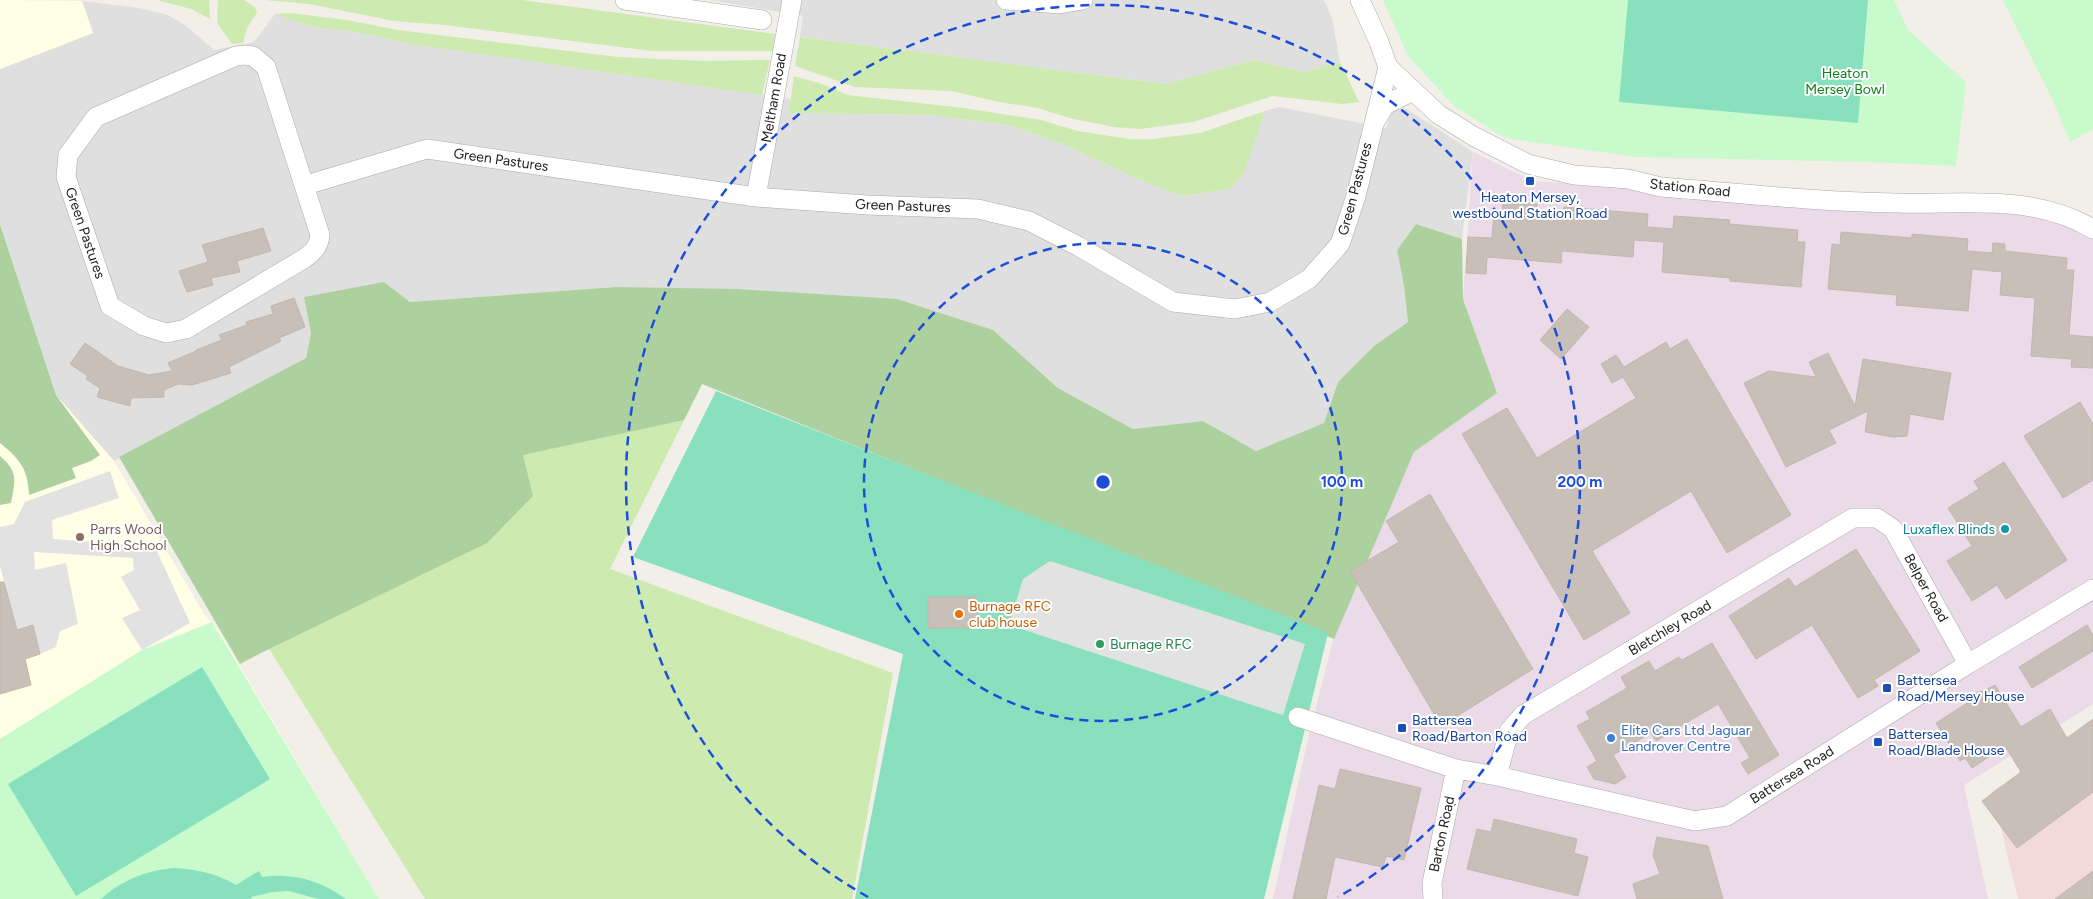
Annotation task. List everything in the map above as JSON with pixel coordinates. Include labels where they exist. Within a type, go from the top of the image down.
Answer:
[{"type":"street","points":[[625,0],[762,20]]},
{"type":"street","name":"Meltham Road","points":[[756,197],[792,0]]},
{"type":"street","points":[[1006,0],[1059,4],[1083,0]]},
{"type":"street","name":"Station Road","points":[[1360,0],[1380,42],[1388,67],[1438,114],[1473,136],[1528,164],[1574,175],[1628,179],[1661,187],[1897,204],[1987,202],[2025,204],[2058,213],[2093,229]]},
{"type":"street","name":"Green Pastures","points":[[245,55],[253,56],[266,67],[306,185],[320,234],[316,249],[306,258],[186,329],[166,333],[144,326],[110,306],[66,177],[68,155],[96,117],[236,56],[245,55]]},
{"type":"street","name":"Green Pastures","points":[[306,185],[427,149],[756,197],[867,205],[978,209],[1029,221],[1078,246],[1174,302],[1235,309],[1270,302],[1309,279],[1340,244],[1356,196],[1372,125],[1388,67]]},
{"type":"street","name":"Green Pastures","points":[[1372,125],[1385,105],[1413,91]]},
{"type":"street","name":"Bletchley Road","points":[[1497,776],[1509,731],[1523,715],[1853,518],[1877,518]]},
{"type":"street","name":"Belper Road","points":[[1877,518],[1893,529],[1968,664]]},
{"type":"street","name":"Battersea Road","points":[[1456,769],[1497,776],[1695,821],[1727,816],[1968,664],[2093,589]]},
{"type":"street","points":[[1298,717],[1456,769]]},
{"type":"street","name":"Barton Road","points":[[1433,899],[1432,883],[1456,769]]},
{"type":"shaded area","points":[[0,0],[82,1],[93,33],[0,69]]},
{"type":"shaded area","points":[[710,0],[1324,0],[1332,18],[1340,62],[1303,72],[1253,60],[1167,84],[800,37],[803,16]]},
{"type":"shaded area","points":[[82,1],[139,8],[168,15],[185,25],[214,50],[254,42],[275,14],[312,27],[351,31],[411,44],[791,99],[789,113],[931,115],[1009,125],[1062,144],[1149,184],[1183,196],[1230,189],[1244,173],[1265,111],[1279,107],[1386,128],[1391,113],[1398,109],[1407,109],[1473,152],[1462,239],[1416,224],[1397,250],[1408,322],[1374,346],[1338,382],[1324,423],[1256,451],[1203,421],[1133,429],[1058,388],[993,330],[616,287],[410,302],[384,282],[311,333],[306,358],[114,461],[56,395],[0,224],[0,69],[93,33]]},
{"type":"shaded area","points":[[1473,152],[1533,181],[1881,205],[1987,202],[2093,231],[2093,704],[1964,785],[1988,899],[1273,899],[1307,743],[1351,569],[1414,452],[1496,393],[1463,298]]},
{"type":"shaded area","name":"Parrs Wood High School","points":[[0,224],[56,395],[114,461],[204,614],[217,628],[379,899],[0,899]]},
{"type":"shaded area","points":[[110,471],[119,498],[52,520],[53,539],[155,547],[190,623],[142,650],[122,618],[140,610],[121,577],[134,570],[133,558],[34,552],[35,570],[66,563],[78,624],[60,631],[56,647],[40,654],[33,626],[17,630],[0,566],[0,527],[14,524],[25,502]]},
{"type":"shaded area","points":[[1050,561],[1305,644],[1283,715],[1009,625],[1023,579]]},
{"type":"shaded area","points":[[2093,731],[2093,899],[2018,899],[1992,791]]},
{"type":"green space","points":[[157,0],[209,0],[210,19],[191,9]]},
{"type":"green space","points":[[218,0],[244,0],[255,7],[257,13],[247,28],[243,43],[232,44],[217,23]]},
{"type":"green space","points":[[265,0],[522,0],[775,34],[773,51],[652,51],[445,25],[394,21],[309,4]]},
{"type":"green space","name":"Heaton Mersey Bowl","points":[[1383,0],[1894,0],[1908,30],[1966,82],[1956,166],[1868,162],[1636,157],[1505,138],[1455,107],[1408,56]]},
{"type":"green space","points":[[1628,0],[1868,0],[1858,123],[1619,102]]},
{"type":"green space","points":[[2003,0],[2093,0],[2093,129],[2070,142],[2054,103]]},
{"type":"green space","points":[[290,13],[347,20],[398,30],[618,57],[704,61],[770,60],[762,95],[411,44],[351,31],[312,27],[275,14]]},
{"type":"green space","points":[[800,37],[1167,84],[1253,60],[1303,72],[1340,62],[1359,102],[1342,104],[1273,96],[1193,122],[1140,129],[1114,127],[1069,118],[1038,108],[999,102],[951,91],[855,87],[795,66]]},
{"type":"green space","points":[[794,76],[822,84],[848,95],[964,108],[1041,120],[1078,131],[1129,139],[1152,139],[1200,133],[1265,111],[1244,173],[1230,189],[1183,196],[1149,184],[1062,144],[1009,125],[931,115],[789,113]]},
{"type":"green space","points":[[0,224],[56,395],[100,455],[91,461],[72,468],[76,478],[29,495],[27,478],[22,465],[0,443]]},
{"type":"green space","points":[[1416,224],[1462,239],[1463,299],[1497,393],[1414,452],[1334,639],[702,384],[684,420],[523,455],[533,496],[487,543],[240,664],[119,457],[306,358],[311,333],[304,297],[384,282],[410,302],[616,287],[736,289],[897,299],[993,330],[1058,388],[1133,429],[1203,421],[1256,451],[1324,423],[1338,382],[1374,346],[1408,322],[1397,250]]},
{"type":"green space","points":[[702,384],[610,569],[893,673],[852,899],[425,899],[261,636],[454,385]]},
{"type":"green space","name":"Burnage RFC","points":[[716,391],[1328,633],[1264,899],[855,899],[903,654],[633,557]]},
{"type":"green space","points":[[0,456],[13,472],[14,483],[11,503],[0,505]]},
{"type":"green space","points":[[212,622],[379,899],[0,899],[0,739],[142,650]]},
{"type":"green space","points":[[202,667],[270,779],[76,896],[8,784]]},
{"type":"green space","points":[[173,868],[206,872],[236,885],[259,871],[262,877],[296,877],[327,887],[346,899],[318,899],[289,891],[273,892],[251,897],[252,899],[101,899],[134,877],[153,871]]},
{"type":"building","points":[[1503,201],[1537,204],[1536,216],[1563,218],[1564,207],[1648,214],[1647,227],[1673,229],[1674,216],[1730,220],[1729,224],[1798,230],[1797,242],[1805,242],[1801,287],[1730,281],[1730,278],[1662,272],[1664,242],[1634,240],[1633,257],[1562,251],[1561,263],[1487,257],[1486,274],[1466,273],[1468,237],[1492,238],[1494,214],[1502,215]]},
{"type":"building","points":[[263,228],[271,251],[237,261],[240,272],[211,278],[213,285],[187,292],[179,271],[208,262],[202,245]]},
{"type":"building","points":[[1841,232],[1912,238],[1912,234],[1968,239],[1967,251],[1992,253],[1993,243],[2005,244],[2005,251],[2067,258],[2066,270],[2074,270],[2069,335],[2093,337],[2093,368],[2071,367],[2072,359],[2031,356],[2035,298],[2000,295],[2002,272],[1972,269],[1968,311],[1896,305],[1897,295],[1828,289],[1832,244],[1840,245]]},
{"type":"building","points":[[294,298],[305,327],[279,338],[281,341],[229,367],[231,373],[192,385],[178,384],[164,390],[164,397],[131,398],[130,406],[97,397],[100,388],[86,379],[88,376],[70,364],[85,343],[118,366],[149,375],[172,371],[168,363],[222,340],[219,335],[247,325],[246,322],[273,314],[271,306]]},
{"type":"building","points":[[1567,309],[1589,327],[1561,359],[1540,340]]},
{"type":"building","points":[[1687,339],[1791,515],[1727,553],[1691,491],[1592,551],[1630,613],[1584,640],[1462,434],[1507,408],[1537,458],[1636,398],[1623,377],[1612,383],[1601,364],[1616,355],[1624,367],[1666,342],[1670,349]]},
{"type":"building","points":[[1828,353],[1855,406],[1863,359],[1951,373],[1943,420],[1910,414],[1907,436],[1893,437],[1865,432],[1868,411],[1829,430],[1836,443],[1786,467],[1744,383],[1769,371],[1816,377],[1809,362]]},
{"type":"building","points":[[2080,402],[2093,424],[2093,480],[2063,498],[2024,436]]},
{"type":"building","name":"Luxaflex Blinds","points":[[2004,462],[2067,560],[2006,599],[1997,585],[1972,601],[1947,561],[1972,546],[1948,508],[1979,489],[1974,481]]},
{"type":"building","points":[[1430,494],[1533,669],[1441,726],[1350,571],[1399,542],[1386,521]]},
{"type":"building","points":[[1856,549],[1920,651],[1874,680],[1878,686],[1858,698],[1812,625],[1756,659],[1729,616],[1789,578],[1795,587]]},
{"type":"building","points":[[0,582],[4,582],[17,630],[33,625],[40,654],[25,659],[31,685],[0,694]]},
{"type":"building","points":[[928,597],[977,597],[977,628],[928,628]]},
{"type":"building","points":[[2087,625],[2093,635],[2093,651],[2032,688],[2019,667]]},
{"type":"building","points":[[1712,643],[1779,755],[1748,774],[1741,763],[1750,758],[1718,704],[1656,741],[1651,733],[1613,755],[1626,777],[1615,784],[1594,779],[1587,767],[1597,761],[1577,726],[1590,719],[1586,712],[1627,688],[1621,677],[1649,661],[1655,671],[1679,657],[1682,660]]},
{"type":"building","points":[[1995,685],[2021,727],[2050,709],[2067,738],[2093,719],[2093,792],[2017,848],[1982,801],[2021,772],[2005,746],[1972,768],[1965,758],[1960,761],[1936,723],[1975,698],[1972,693],[1984,691]]},
{"type":"building","points":[[1340,769],[1421,788],[1404,860],[1386,856],[1383,867],[1335,857],[1326,899],[1293,899],[1319,785],[1335,789]]},
{"type":"building","points":[[1494,819],[1577,839],[1574,853],[1588,857],[1578,896],[1467,869],[1477,829],[1491,832]]},
{"type":"building","points":[[1657,837],[1708,846],[1723,899],[1637,899],[1633,884],[1660,874],[1653,855]]},
{"type":"building","points":[[2093,871],[2093,899],[2055,899]]},
{"type":"place","name":"Heaton Mersey, westbound Station Road","points":[[1530,181]]},
{"type":"place","name":"Luxaflex Blinds","points":[[2005,529]]},
{"type":"place","name":"Parrs Wood High School","points":[[80,537]]},
{"type":"place","name":"Burnage RFC club house","points":[[959,614]]},
{"type":"place","name":"Burnage RFC","points":[[1100,644]]},
{"type":"place","name":"Battersea Road/Mersey House","points":[[1887,688]]},
{"type":"place","name":"Battersea Road/Barton Road","points":[[1402,728]]},
{"type":"place","name":"Elite Cars Ltd Jaguar Landrover Centre","points":[[1611,738]]},
{"type":"place","name":"Battersea Road/Blade House","points":[[1878,742]]}]
